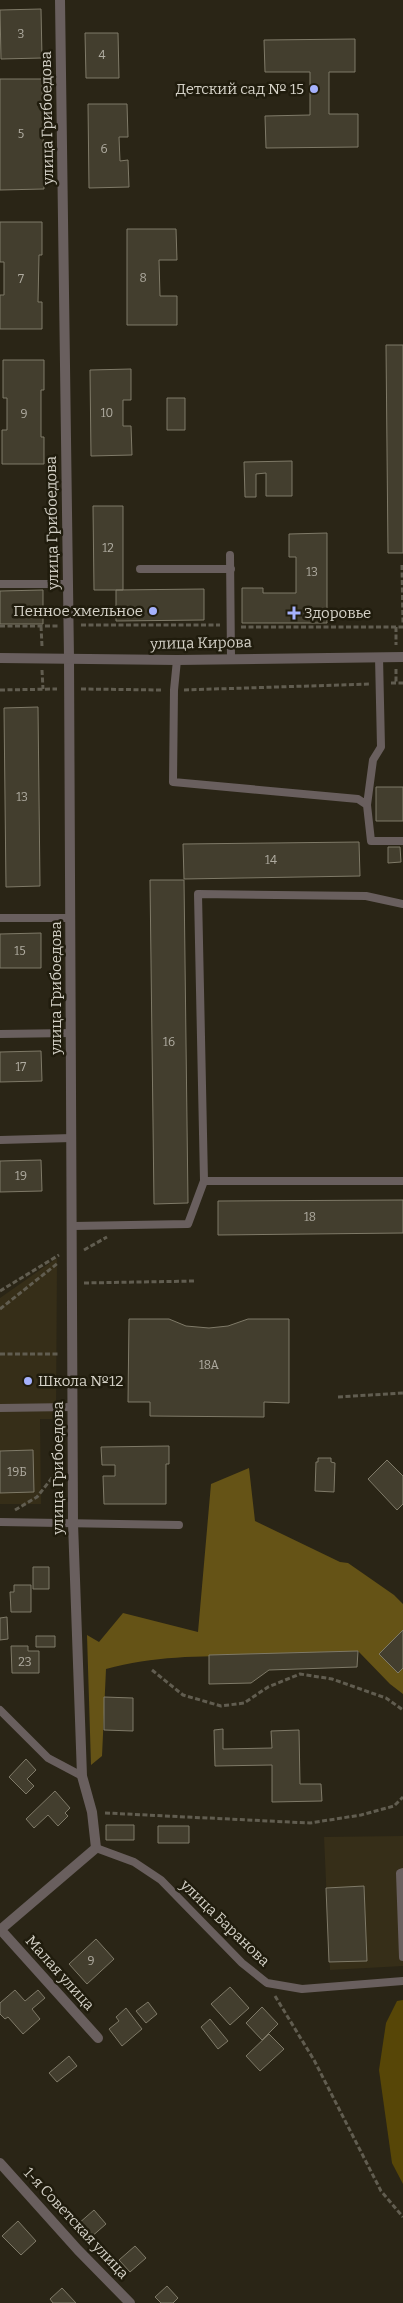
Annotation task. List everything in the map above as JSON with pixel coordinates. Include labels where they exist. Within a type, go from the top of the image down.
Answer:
[{"type":"street","name":"улица Грибоедова","points":[[60,0],[69,658],[73,1523],[82,1776],[92,1812],[96,1848]]},
{"type":"street","name":"улица Кирова","points":[[0,658],[177,660],[231,658],[403,658]]},
{"type":"street","points":[[0,1930],[96,1848]]},
{"type":"street","name":"Малая улица","points":[[0,1930],[98,2038]]},
{"type":"street","name":"1-я Советская улица","points":[[0,2164],[78,2250],[130,2303]]},
{"type":"lane","points":[[230,555],[231,658]]},
{"type":"lane","points":[[140,568],[231,569]]},
{"type":"lane","points":[[0,584],[68,584]]},
{"type":"lane","points":[[379,658],[381,747],[373,760],[367,805],[370,841],[403,840]]},
{"type":"lane","points":[[177,660],[174,690],[172,782],[358,799],[367,805]]},
{"type":"lane","points":[[73,1226],[188,1224],[204,1181],[198,894],[366,896],[403,904]]},
{"type":"lane","points":[[0,918],[70,918]]},
{"type":"lane","points":[[0,1034],[71,1034]]},
{"type":"lane","points":[[0,1140],[72,1138]]},
{"type":"lane","points":[[204,1181],[403,1181]]},
{"type":"lane","points":[[0,1408],[72,1407]]},
{"type":"lane","points":[[0,1522],[179,1525]]},
{"type":"lane","points":[[0,1710],[48,1758],[82,1776]]},
{"type":"lane","name":"улица Баранова","points":[[96,1848],[134,1862],[161,1880],[242,1963],[267,1983],[302,1989],[403,1981]]},
{"type":"lane","points":[[403,1872],[400,1873],[403,1957]]},
{"type":"path","points":[[0,626],[230,625],[242,627],[403,625],[402,565]]},
{"type":"path","points":[[41,626],[42,635]]},
{"type":"path","points":[[43,683],[43,689]]},
{"type":"path","points":[[0,690],[174,690],[403,683]]},
{"type":"path","points":[[0,1291],[62,1253],[62,1268]]},
{"type":"path","points":[[0,1309],[62,1258]]},
{"type":"path","points":[[84,1283],[195,1281]]},
{"type":"path","points":[[0,1354],[61,1354],[62,1362]]},
{"type":"path","points":[[338,1397],[403,1392]]},
{"type":"path","points":[[7,1515],[37,1497],[62,1465]]},
{"type":"path","points":[[152,1670],[183,1695],[221,1706],[244,1703],[268,1687],[300,1674],[341,1682],[386,1698],[403,1710]]},
{"type":"path","points":[[92,1812],[310,1823],[361,1815],[394,1806],[403,1797]]},
{"type":"path","points":[[267,1983],[314,2060],[381,2191],[403,2217]]},
{"type":"shaded area","name":"Школа №12","points":[[57,1258],[56,1419],[40,1419],[41,1504],[0,1504],[0,1298]]},
{"type":"shaded area","points":[[249,1468],[255,1521],[340,1562],[348,1563],[394,1595],[403,1604],[403,1694],[390,1684],[358,1651],[275,1656],[211,1656],[141,1661],[106,1669],[102,1756],[91,1765],[87,1635],[99,1642],[123,1613],[198,1632],[211,1484]]},
{"type":"shaded area","points":[[403,1836],[403,1966],[330,1970],[324,1837]]},
{"type":"shaded area","points":[[403,2000],[403,2184],[392,2163],[379,2070],[386,2023],[397,2001]]},
{"type":"building","points":[[41,9],[42,58],[1,59],[0,10]]},
{"type":"building","points":[[85,33],[118,33],[119,78],[86,78]]},
{"type":"building","points":[[355,39],[355,72],[329,72],[329,114],[358,114],[358,147],[266,148],[265,116],[310,115],[310,72],[265,72],[264,40]]},
{"type":"building","points":[[0,79],[42,79],[44,189],[0,190]]},
{"type":"building","points":[[88,104],[127,104],[128,137],[119,137],[120,161],[128,160],[129,187],[89,188]]},
{"type":"building","points":[[0,222],[42,222],[42,255],[39,255],[38,302],[42,302],[42,329],[0,329],[0,295],[4,295],[4,262],[0,262]]},
{"type":"building","points":[[127,229],[176,229],[177,260],[159,260],[160,296],[177,296],[177,325],[127,325]]},
{"type":"building","points":[[386,345],[403,345],[403,553],[388,553]]},
{"type":"building","points":[[3,360],[44,360],[44,390],[41,390],[41,437],[44,437],[44,464],[2,464],[2,430],[7,430],[7,398],[3,398]]},
{"type":"building","points":[[131,369],[131,400],[123,400],[123,426],[131,426],[132,455],[91,456],[90,370]]},
{"type":"building","points":[[167,398],[185,398],[185,430],[167,430]]},
{"type":"building","points":[[292,461],[292,496],[266,496],[266,473],[256,474],[256,497],[245,497],[244,462]]},
{"type":"building","points":[[93,506],[123,506],[123,590],[94,590]]},
{"type":"building","points":[[327,533],[327,623],[242,623],[242,588],[263,588],[263,593],[296,593],[296,557],[289,557],[289,534]]},
{"type":"building","points":[[204,589],[204,620],[116,621],[116,590]]},
{"type":"building","points":[[43,590],[43,624],[0,624],[0,591]]},
{"type":"building","points":[[38,707],[40,886],[6,887],[4,708]]},
{"type":"building","points":[[376,787],[403,787],[403,821],[376,821]]},
{"type":"building","points":[[359,842],[360,876],[184,879],[183,844]]},
{"type":"building","points":[[388,847],[400,847],[401,862],[388,863]]},
{"type":"building","points":[[150,880],[184,880],[188,1203],[154,1204]]},
{"type":"building","points":[[41,933],[41,968],[0,968],[0,934]]},
{"type":"building","points":[[41,1051],[42,1081],[0,1082],[0,1052]]},
{"type":"building","points":[[41,1160],[42,1191],[0,1192],[0,1161]]},
{"type":"building","points":[[403,1200],[403,1233],[218,1235],[218,1201]]},
{"type":"building","points":[[129,1319],[169,1319],[186,1326],[209,1328],[228,1326],[248,1319],[289,1319],[289,1403],[264,1402],[264,1417],[150,1416],[150,1402],[128,1402]]},
{"type":"building","points":[[169,1446],[169,1464],[166,1464],[166,1504],[104,1504],[103,1476],[115,1476],[115,1465],[102,1465],[101,1447]]},
{"type":"building","points":[[33,1450],[34,1492],[0,1493],[0,1451]]},
{"type":"building","points":[[318,1458],[331,1458],[331,1462],[335,1463],[334,1492],[315,1491],[316,1462],[318,1462]]},
{"type":"building","points":[[387,1460],[403,1476],[403,1504],[397,1510],[368,1479]]},
{"type":"building","points":[[33,1567],[49,1567],[49,1589],[33,1589]]},
{"type":"building","points":[[14,1585],[31,1585],[31,1612],[11,1612],[10,1592],[14,1592]]},
{"type":"building","points":[[7,1617],[8,1639],[0,1640],[0,1618]]},
{"type":"building","points":[[403,1630],[403,1668],[398,1673],[379,1654]]},
{"type":"building","points":[[36,1636],[55,1636],[55,1647],[36,1647]]},
{"type":"building","points":[[11,1646],[28,1646],[28,1651],[39,1651],[39,1673],[12,1673]]},
{"type":"building","points":[[358,1651],[357,1667],[269,1670],[251,1683],[209,1684],[209,1655]]},
{"type":"building","points":[[104,1697],[133,1698],[133,1731],[104,1730]]},
{"type":"building","points":[[223,1729],[223,1749],[272,1748],[271,1731],[299,1730],[300,1784],[321,1784],[322,1801],[272,1802],[272,1765],[215,1766],[214,1730]]},
{"type":"building","points":[[26,1759],[36,1770],[27,1779],[34,1786],[26,1794],[9,1777]]},
{"type":"building","points":[[55,1791],[70,1808],[65,1813],[68,1816],[58,1826],[48,1815],[34,1828],[26,1819]]},
{"type":"building","points":[[106,1825],[134,1825],[134,1840],[106,1840]]},
{"type":"building","points":[[158,1826],[189,1826],[189,1843],[158,1843]]},
{"type":"building","points":[[364,1886],[367,1961],[329,1962],[326,1888]]},
{"type":"building","points":[[96,1939],[114,1959],[87,1984],[69,1964]]},
{"type":"building","points":[[230,1987],[249,2008],[230,2025],[211,2004]]},
{"type":"building","points":[[15,1990],[25,2001],[38,1990],[45,1998],[32,2009],[40,2019],[23,2034],[8,2017],[5,2019],[0,2014],[0,2003]]},
{"type":"building","points":[[148,2002],[157,2014],[146,2023],[136,2011]]},
{"type":"building","points":[[262,2007],[278,2024],[262,2040],[246,2023]]},
{"type":"building","points":[[126,2008],[142,2029],[122,2046],[109,2029],[119,2021],[116,2017]]},
{"type":"building","points":[[210,2019],[228,2041],[218,2049],[201,2027]]},
{"type":"building","points":[[269,2034],[284,2049],[260,2071],[246,2056]]},
{"type":"building","points":[[69,2056],[77,2066],[57,2082],[49,2073]]},
{"type":"building","points":[[94,2210],[106,2224],[90,2238],[78,2224]]},
{"type":"building","points":[[18,2221],[36,2241],[21,2255],[2,2236]]},
{"type":"building","points":[[135,2246],[146,2258],[130,2272],[119,2260]]},
{"type":"building","points":[[167,2286],[178,2298],[173,2303],[161,2303],[155,2297]]},
{"type":"building","points":[[62,2288],[76,2303],[53,2303],[50,2299]]},
{"type":"place","name":"Детский сад № 15","points":[[314,89]]},
{"type":"place","name":"Пенное хмельное","points":[[153,611]]},
{"type":"place","name":"Здоровье","points":[[294,613]]},
{"type":"place","name":"Школа №12","points":[[28,1381]]}]
